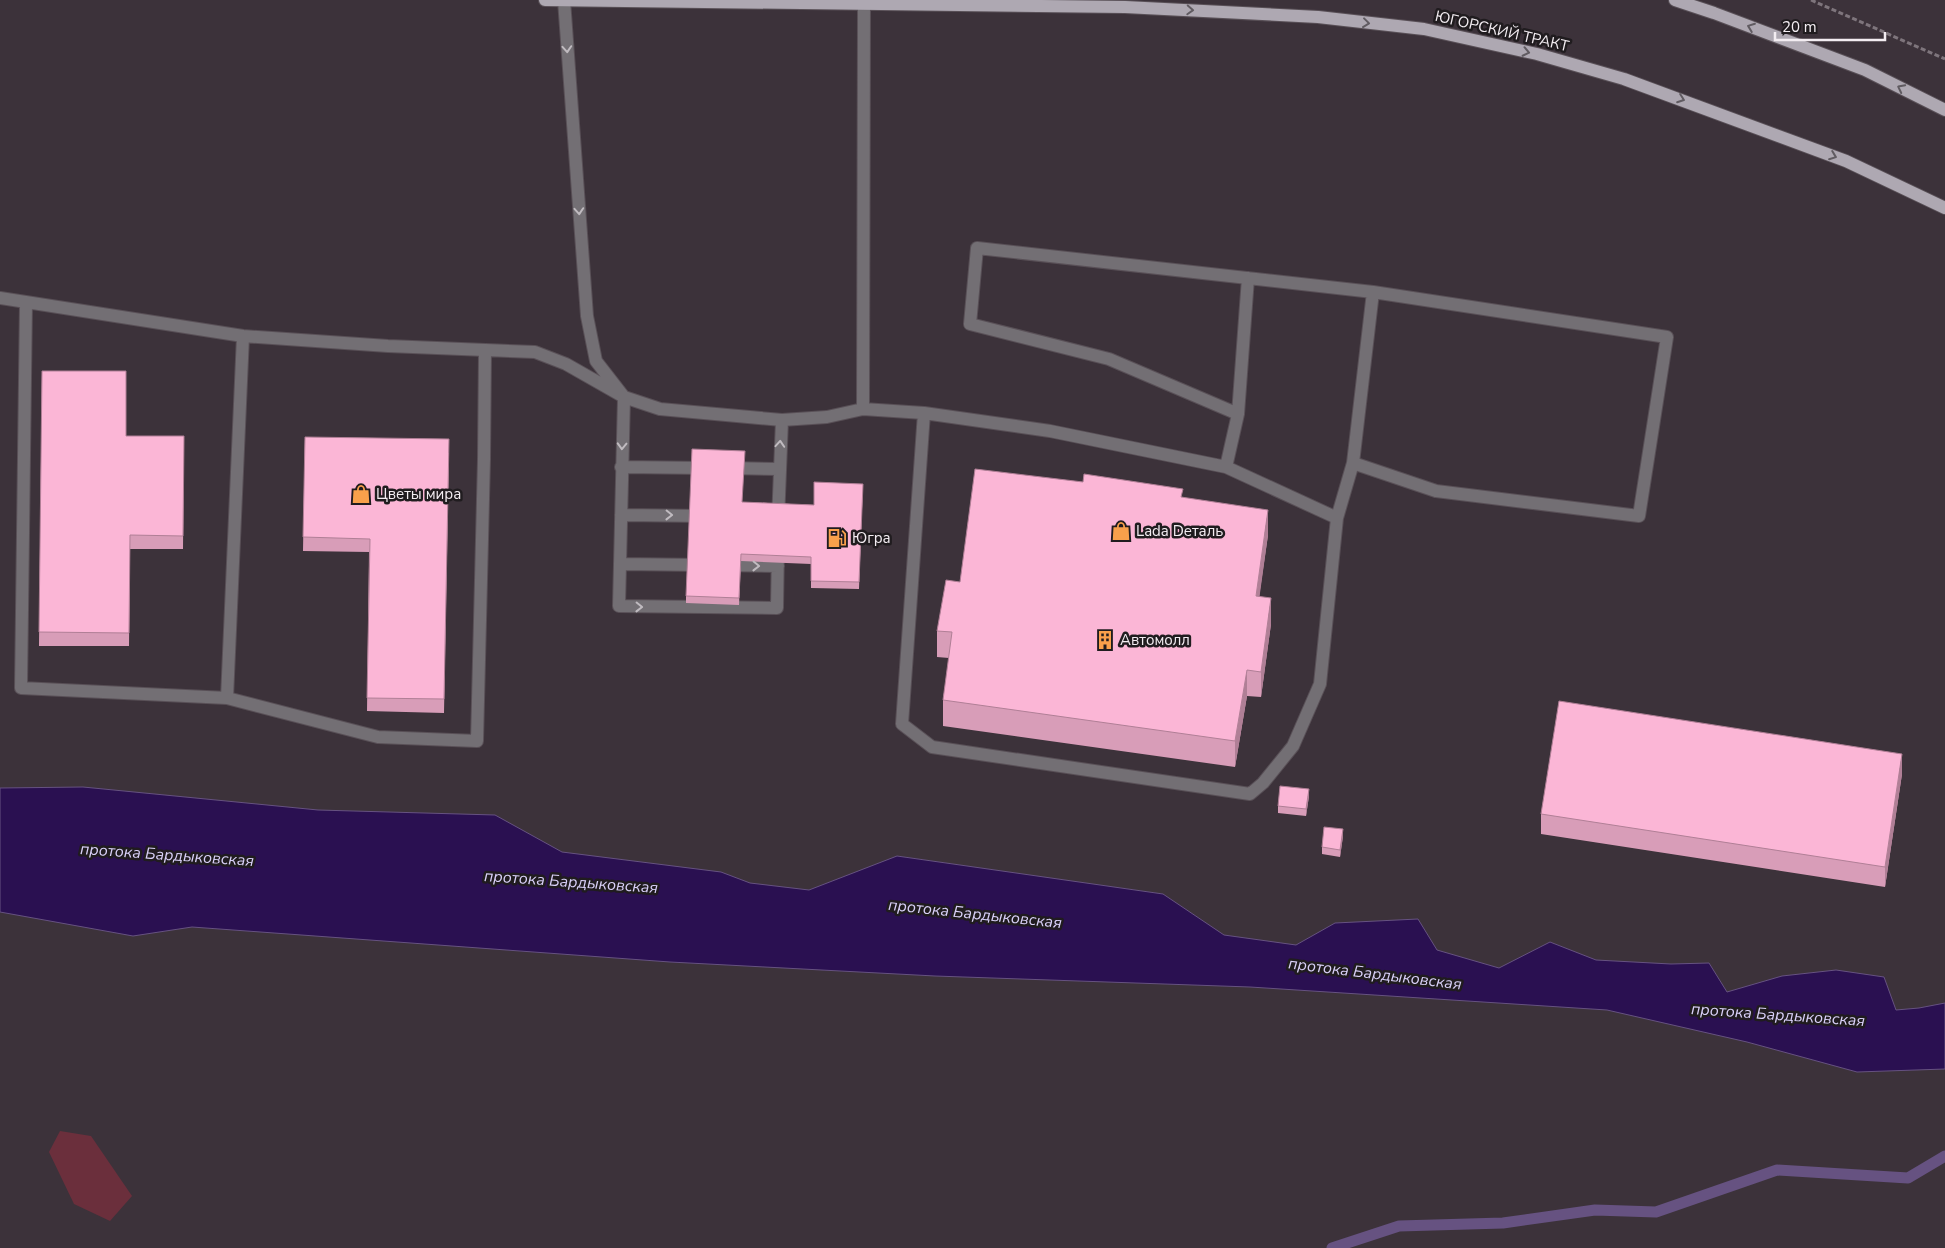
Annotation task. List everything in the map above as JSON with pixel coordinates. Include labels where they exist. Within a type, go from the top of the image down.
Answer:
[{"type":"main road","name":"ЮГОРСКИЙ ТРАКТ","points":[[545,0],[1126,7],[1318,17],[1424,29],[1537,54],[1624,79],[1846,161],[1945,208]]},
{"type":"main road","points":[[1675,0],[1865,70],[1945,110]]},
{"type":"lane","points":[[564,0],[587,316],[596,361],[624,398],[619,606],[777,608],[778,566],[773,516],[779,469],[782,420]]},
{"type":"lane","points":[[863,409],[864,3]]},
{"type":"lane","points":[[1238,414],[1109,359],[970,324],[977,248],[1373,292],[1667,337],[1639,516],[1436,491],[1353,463]]},
{"type":"lane","points":[[1226,467],[1238,414],[1248,278]]},
{"type":"lane","points":[[924,414],[902,724],[932,748],[1250,794],[1263,783],[1293,746],[1320,684],[1337,518],[1353,463],[1373,292]]},
{"type":"lane","points":[[0,298],[243,336],[485,351],[535,352],[566,364],[624,398],[660,409],[782,420],[826,417],[863,409],[924,414],[1050,431],[1226,467],[1337,518]]},
{"type":"lane","points":[[26,302],[21,688],[227,698],[378,737],[476,741],[485,351]]},
{"type":"lane","points":[[227,698],[243,336]]},
{"type":"lane","points":[[621,467],[779,469]]},
{"type":"lane","points":[[620,515],[719,516]]},
{"type":"lane","points":[[620,564],[778,566]]},
{"type":"path","points":[[1811,0],[1945,59]]},
{"type":"shaded area","points":[[60,1131],[91,1136],[132,1196],[110,1221],[74,1204],[49,1152]]},
{"type":"water","name":"протока Бардыковская","points":[[83,787],[318,810],[495,815],[562,852],[721,872],[750,883],[809,890],[897,856],[1163,894],[1224,935],[1296,945],[1335,923],[1418,919],[1437,950],[1499,968],[1550,942],[1596,960],[1671,964],[1709,963],[1727,992],[1782,976],[1836,970],[1884,977],[1896,1010],[1945,1003],[1945,1069],[1857,1072],[1747,1042],[1607,1010],[1250,987],[935,976],[670,962],[192,927],[133,936],[0,912],[0,788]]},
{"type":"building","points":[[42,371],[126,371],[126,436],[184,436],[183,536],[130,535],[129,633],[39,632]]},
{"type":"building","points":[[305,437],[449,439],[444,699],[367,698],[370,539],[303,537]]},
{"type":"building","points":[[692,449],[745,451],[742,502],[814,505],[814,482],[863,484],[859,582],[811,581],[811,557],[741,554],[739,598],[686,596]]},
{"type":"building","name":"Автомолл","points":[[975,469],[1083,482],[1084,474],[1183,489],[1181,497],[1268,510],[1256,596],[1271,598],[1261,672],[1247,670],[1235,741],[943,700],[952,632],[937,631],[946,580],[960,582]]},
{"type":"building","points":[[1559,701],[1902,754],[1885,867],[1541,814]]},
{"type":"building","points":[[1280,786],[1309,789],[1306,809],[1278,806]]},
{"type":"building","points":[[1324,827],[1343,829],[1340,850],[1322,847]]},
{"type":"waterway","points":[[1332,1248],[1399,1226],[1503,1223],[1595,1210],[1656,1212],[1777,1170],[1908,1178],[1945,1156]]},
{"type":"place","name":"Цветы мира","points":[[361,494]]},
{"type":"place","name":"Lada Dеталь","points":[[1121,531]]},
{"type":"place","name":"Югра","points":[[837,538]]},
{"type":"place","name":"Автомолл","points":[[1105,640]]}]
